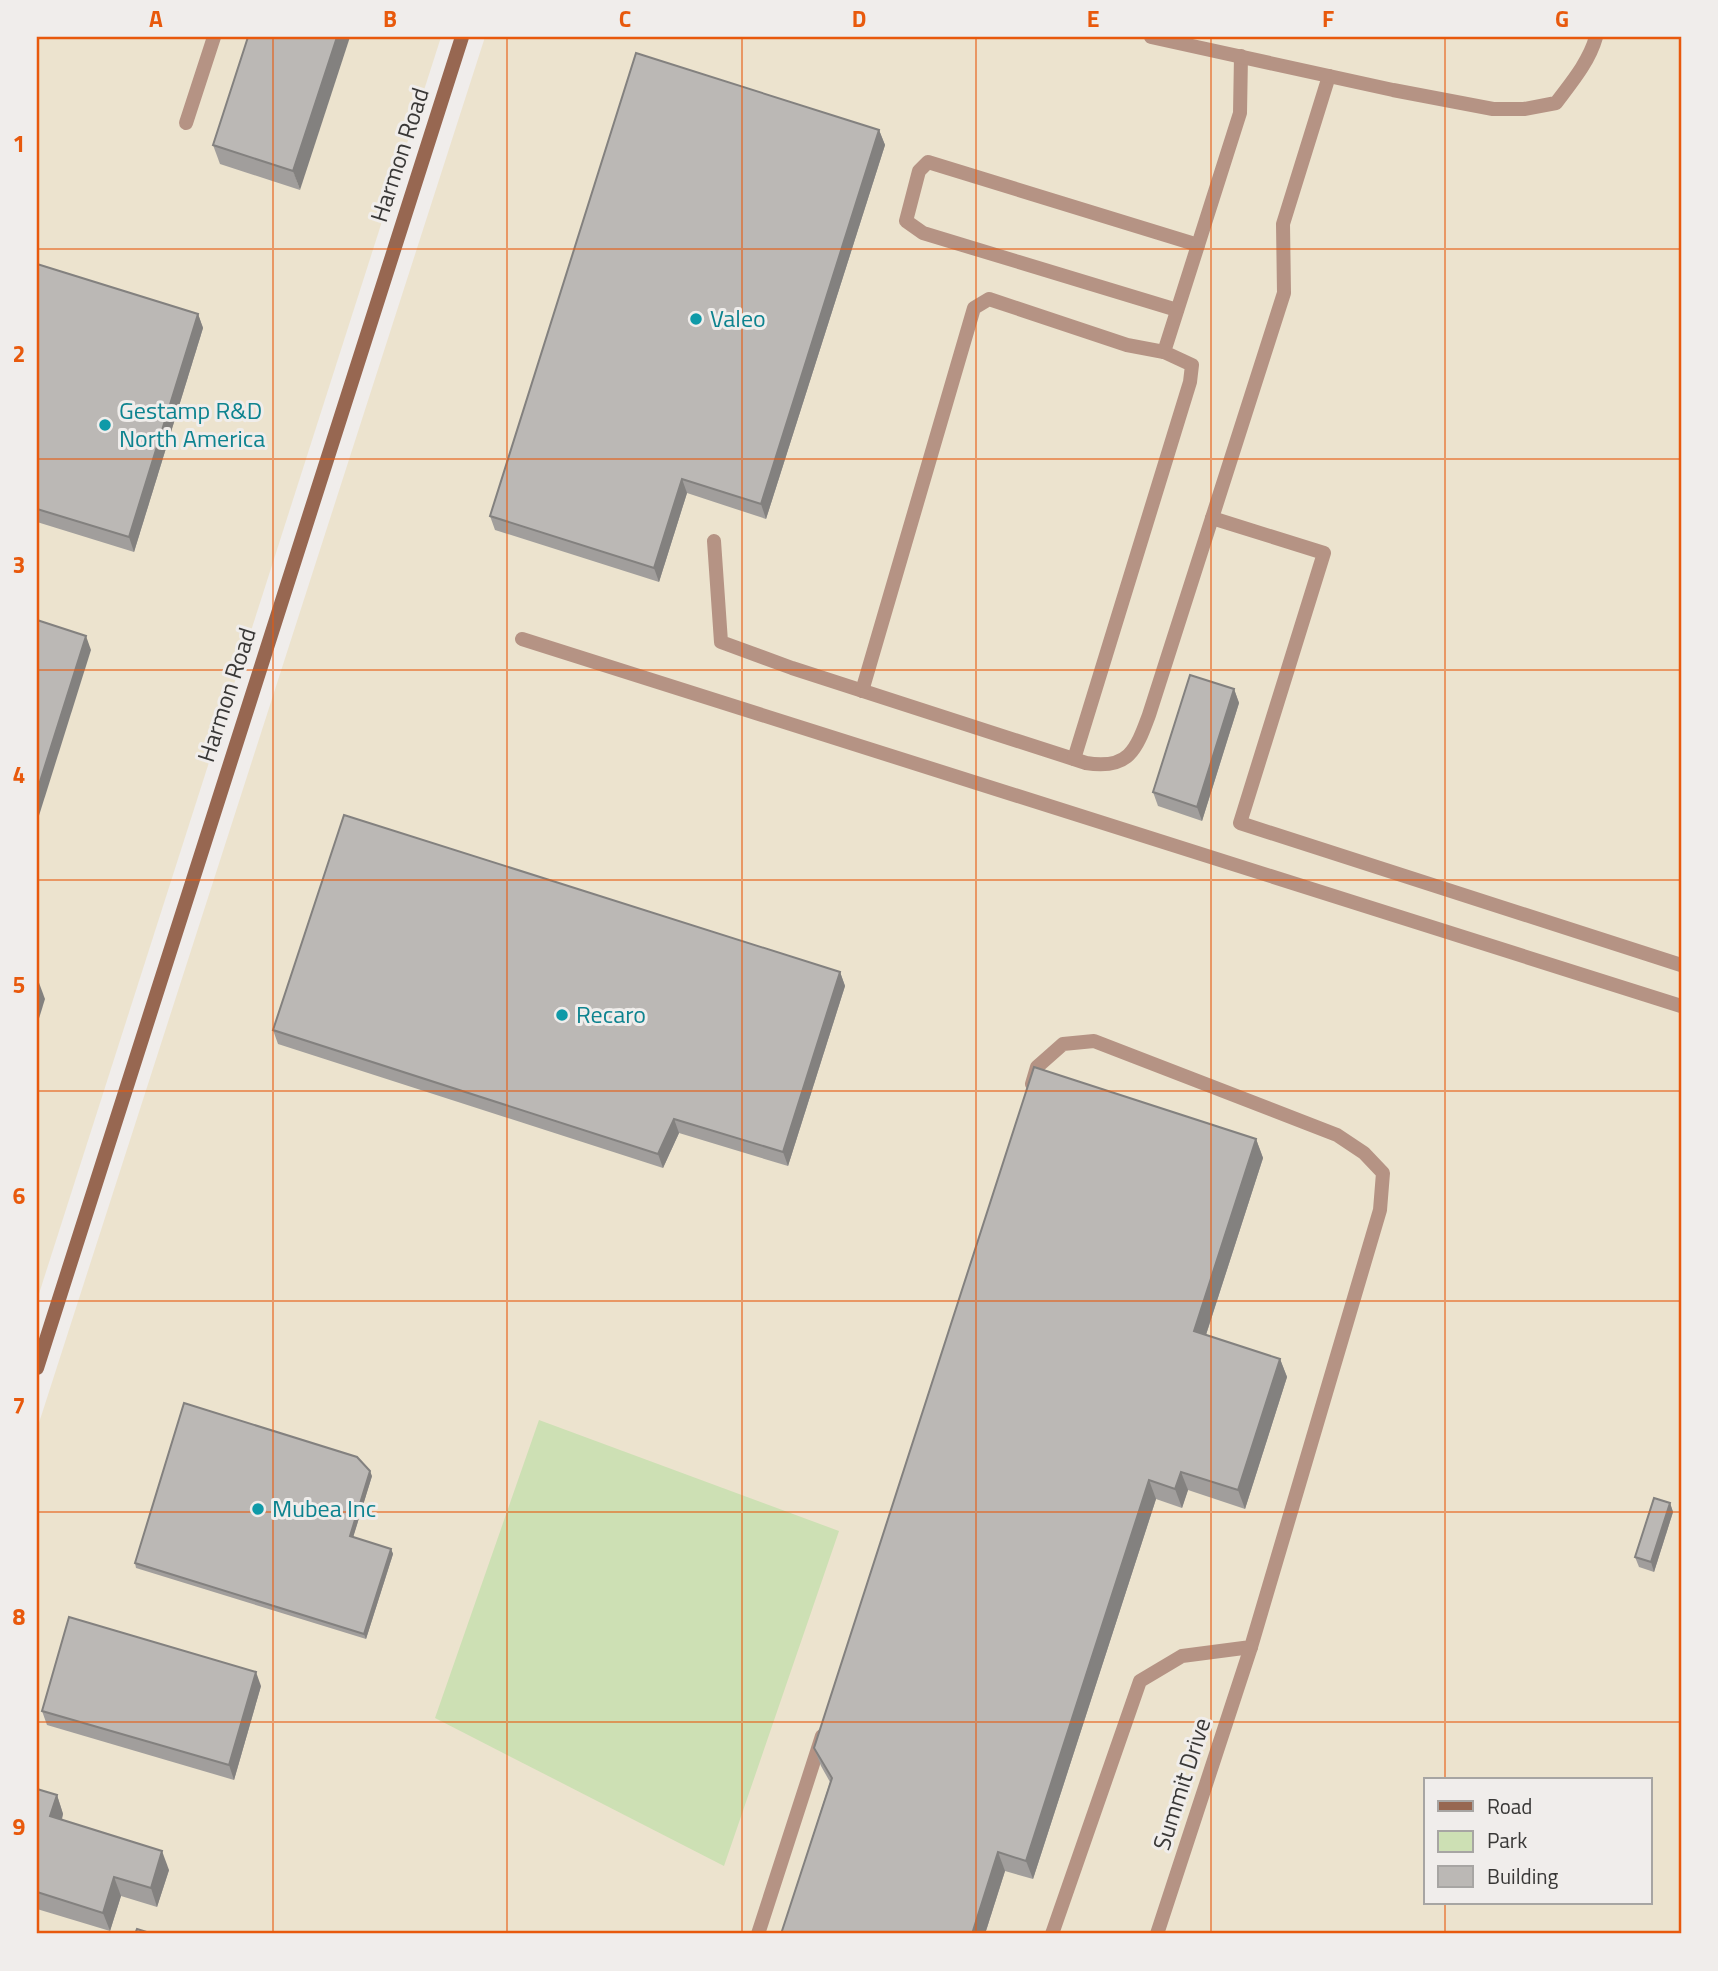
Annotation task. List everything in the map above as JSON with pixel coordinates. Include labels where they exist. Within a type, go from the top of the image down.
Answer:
[{"type":"street","points":[[186,123],[214,37]]},
{"type":"street","name":"Harmon Road","points":[[37,1368],[462,37]]},
{"type":"street","points":[[1152,37],[1493,109],[1524,109],[1556,103],[1586,60],[1596,37]]},
{"type":"street","points":[[1164,352],[1240,113],[1241,56]]},
{"type":"street","points":[[714,541],[721,642],[862,691],[1074,759],[1104,766],[1124,760],[1138,745],[1284,293],[1283,224],[1329,76]]},
{"type":"street","points":[[1177,310],[923,233],[906,221],[919,171],[928,162],[1198,244]]},
{"type":"street","points":[[862,691],[974,308],[989,299],[1127,345],[1164,352],[1192,365],[1191,382],[1074,759]]},
{"type":"street","points":[[1212,518],[1324,553],[1240,823],[1681,965]]},
{"type":"street","points":[[522,639],[1681,1006]]},
{"type":"street","name":"Summit Drive","points":[[1029,1092],[1037,1068],[1063,1044],[1094,1041],[1337,1135],[1364,1153],[1383,1173],[1380,1210],[1251,1647],[1157,1934]]},
{"type":"street","points":[[1052,1934],[1140,1681],[1182,1656],[1251,1647]]},
{"type":"street","points":[[758,1934],[826,1721]]},
{"type":"shaded area","points":[[37,37],[441,37],[37,1300]]},
{"type":"shaded area","points":[[485,37],[1681,37],[1681,1934],[37,1934],[37,1429]]},
{"type":"green space","points":[[539,1420],[839,1531],[724,1866],[435,1718]]},
{"type":"building","points":[[248,37],[337,37],[293,171],[213,145]]},
{"type":"building","name":"Valeo","points":[[636,53],[879,130],[761,504],[682,479],[654,568],[490,516]]},
{"type":"building","name":"Gestamp R&D North America","points":[[37,264],[198,314],[129,537],[37,509]]},
{"type":"building","points":[[37,620],[86,636],[37,791]]},
{"type":"building","points":[[1190,675],[1234,689],[1197,807],[1153,792]]},
{"type":"building","name":"Recaro","points":[[344,815],[840,972],[783,1152],[674,1119],[658,1154],[273,1030]]},
{"type":"building","points":[[1034,1067],[1256,1139],[1194,1331],[1280,1359],[1238,1490],[1181,1472],[1175,1489],[1149,1480],[1026,1861],[998,1852],[972,1934],[781,1934],[832,1778],[814,1748]]},
{"type":"building","name":"Mubea Inc","points":[[184,1403],[357,1457],[370,1471],[350,1536],[391,1549],[364,1634],[135,1563]]},
{"type":"building","points":[[1654,1498],[1670,1503],[1651,1562],[1635,1557]]},
{"type":"building","points":[[69,1617],[256,1672],[229,1765],[42,1711]]},
{"type":"building","points":[[37,1789],[57,1795],[50,1816],[162,1851],[151,1888],[114,1877],[103,1913],[37,1892]]},
{"type":"building","points":[[137,1929],[153,1934],[135,1934]]},
{"type":"place","name":"Valeo","points":[[696,319]]},
{"type":"place","name":"Gestamp R&D North America","points":[[105,425]]},
{"type":"place","name":"Recaro","points":[[562,1015]]},
{"type":"place","name":"Mubea Inc","points":[[258,1509]]}]
